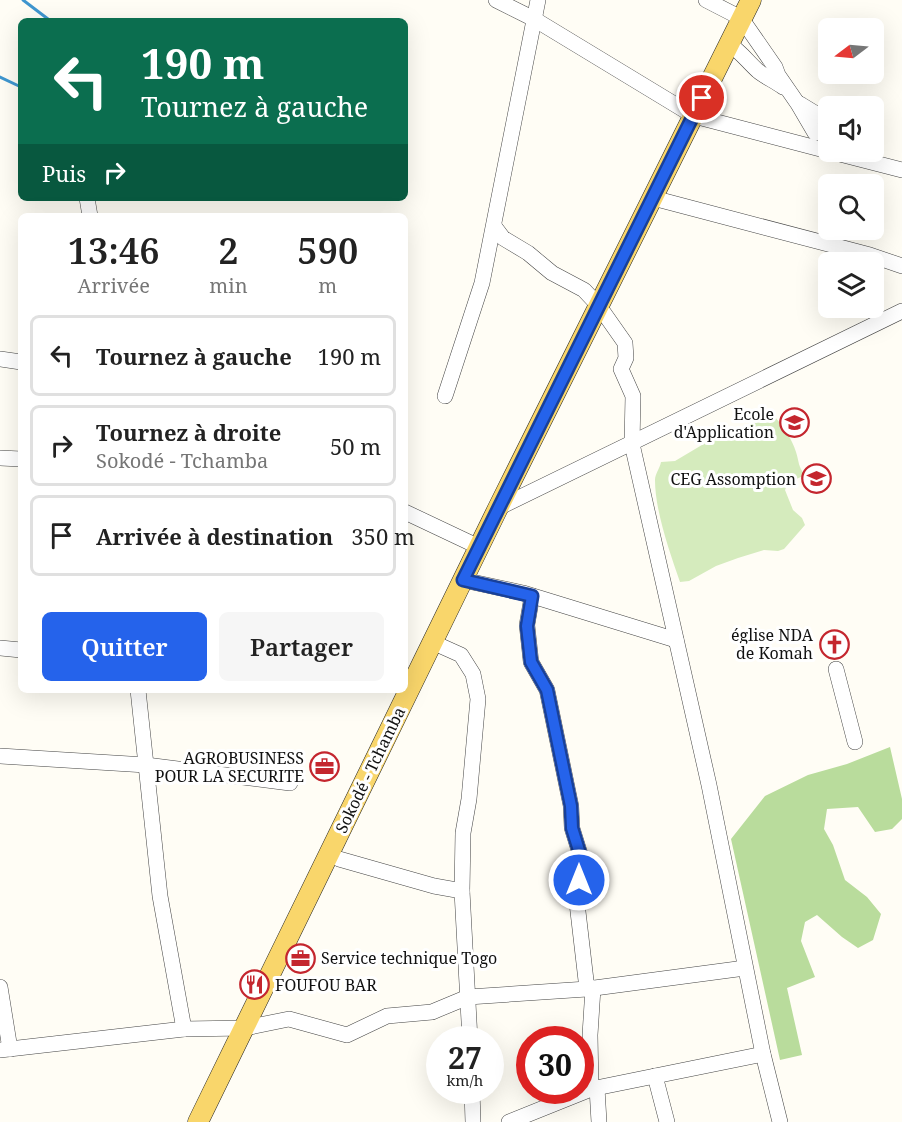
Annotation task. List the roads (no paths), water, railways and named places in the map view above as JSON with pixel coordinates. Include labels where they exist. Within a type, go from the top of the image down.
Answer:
[{"type":"main road","name":"Sokodé - Tchamba","points":[[408,692],[751,0]]},
{"type":"main road","name":"Sokodé - Tchamba","points":[[198,1122],[407,693]]},
{"type":"street","points":[[496,0],[534,19],[694,116],[811,139],[818,143]]},
{"type":"street","points":[[445,396],[483,283],[538,0]]},
{"type":"street","points":[[706,0],[741,18],[798,104],[811,139]]},
{"type":"street","points":[[729,44],[761,74],[769,76],[782,87],[798,104],[818,116]]},
{"type":"street","points":[[811,139],[818,129]]},
{"type":"street","points":[[872,162],[902,170]]},
{"type":"street","points":[[653,198],[870,255],[902,266]]},
{"type":"street","points":[[494,226],[502,238],[528,253],[552,273],[584,290],[599,306],[625,343],[626,358],[621,369],[633,396],[632,444],[708,785],[763,1054],[780,1122]]},
{"type":"street","points":[[498,508],[902,311]]},
{"type":"street","points":[[0,359],[18,362]]},
{"type":"street","points":[[0,458],[18,459]]},
{"type":"street","points":[[408,513],[479,547]]},
{"type":"street","points":[[463,580],[532,596],[676,640]]},
{"type":"street","points":[[532,596],[527,626],[531,662],[547,690],[571,806],[572,828],[581,857],[577,903],[590,989],[590,1026]]},
{"type":"street","points":[[432,642],[461,655],[472,674],[478,699],[469,799],[463,833],[462,891],[469,1026]]},
{"type":"street","points":[[0,648],[18,650]]},
{"type":"street","points":[[836,669],[855,742]]},
{"type":"street","points":[[138,693],[160,896],[184,1029]]},
{"type":"street","points":[[0,756],[146,765],[290,783]]},
{"type":"street","points":[[339,859],[434,886],[462,891]]},
{"type":"street","points":[[0,987],[5,1049],[184,1029],[245,1028],[289,1020],[347,1035],[387,1016],[432,1012],[468,998],[590,989],[746,968]]},
{"type":"street","points":[[599,1122],[594,1088],[763,1054]]},
{"type":"street","points":[[655,1076],[667,1122]]},
{"type":"street","points":[[473,1104],[474,1122]]},
{"type":"street","points":[[508,1122],[554,1104]]},
{"type":"waterway","points":[[23,0],[47,18]]},
{"type":"waterway","points":[[0,77],[18,86]]},
{"type":"place","name":"Ecole d'Application","points":[[795,423]]},
{"type":"place","name":"CEG Assomption","points":[[817,479]]},
{"type":"place","name":"église NDA de Komah","points":[[834,644]]},
{"type":"place","name":"AGROBUSINESS POUR LA SECURITE","points":[[325,767]]},
{"type":"place","name":"Service technique Togo","points":[[300,958]]},
{"type":"place","name":"FOUFOU BAR","points":[[254,985]]}]
